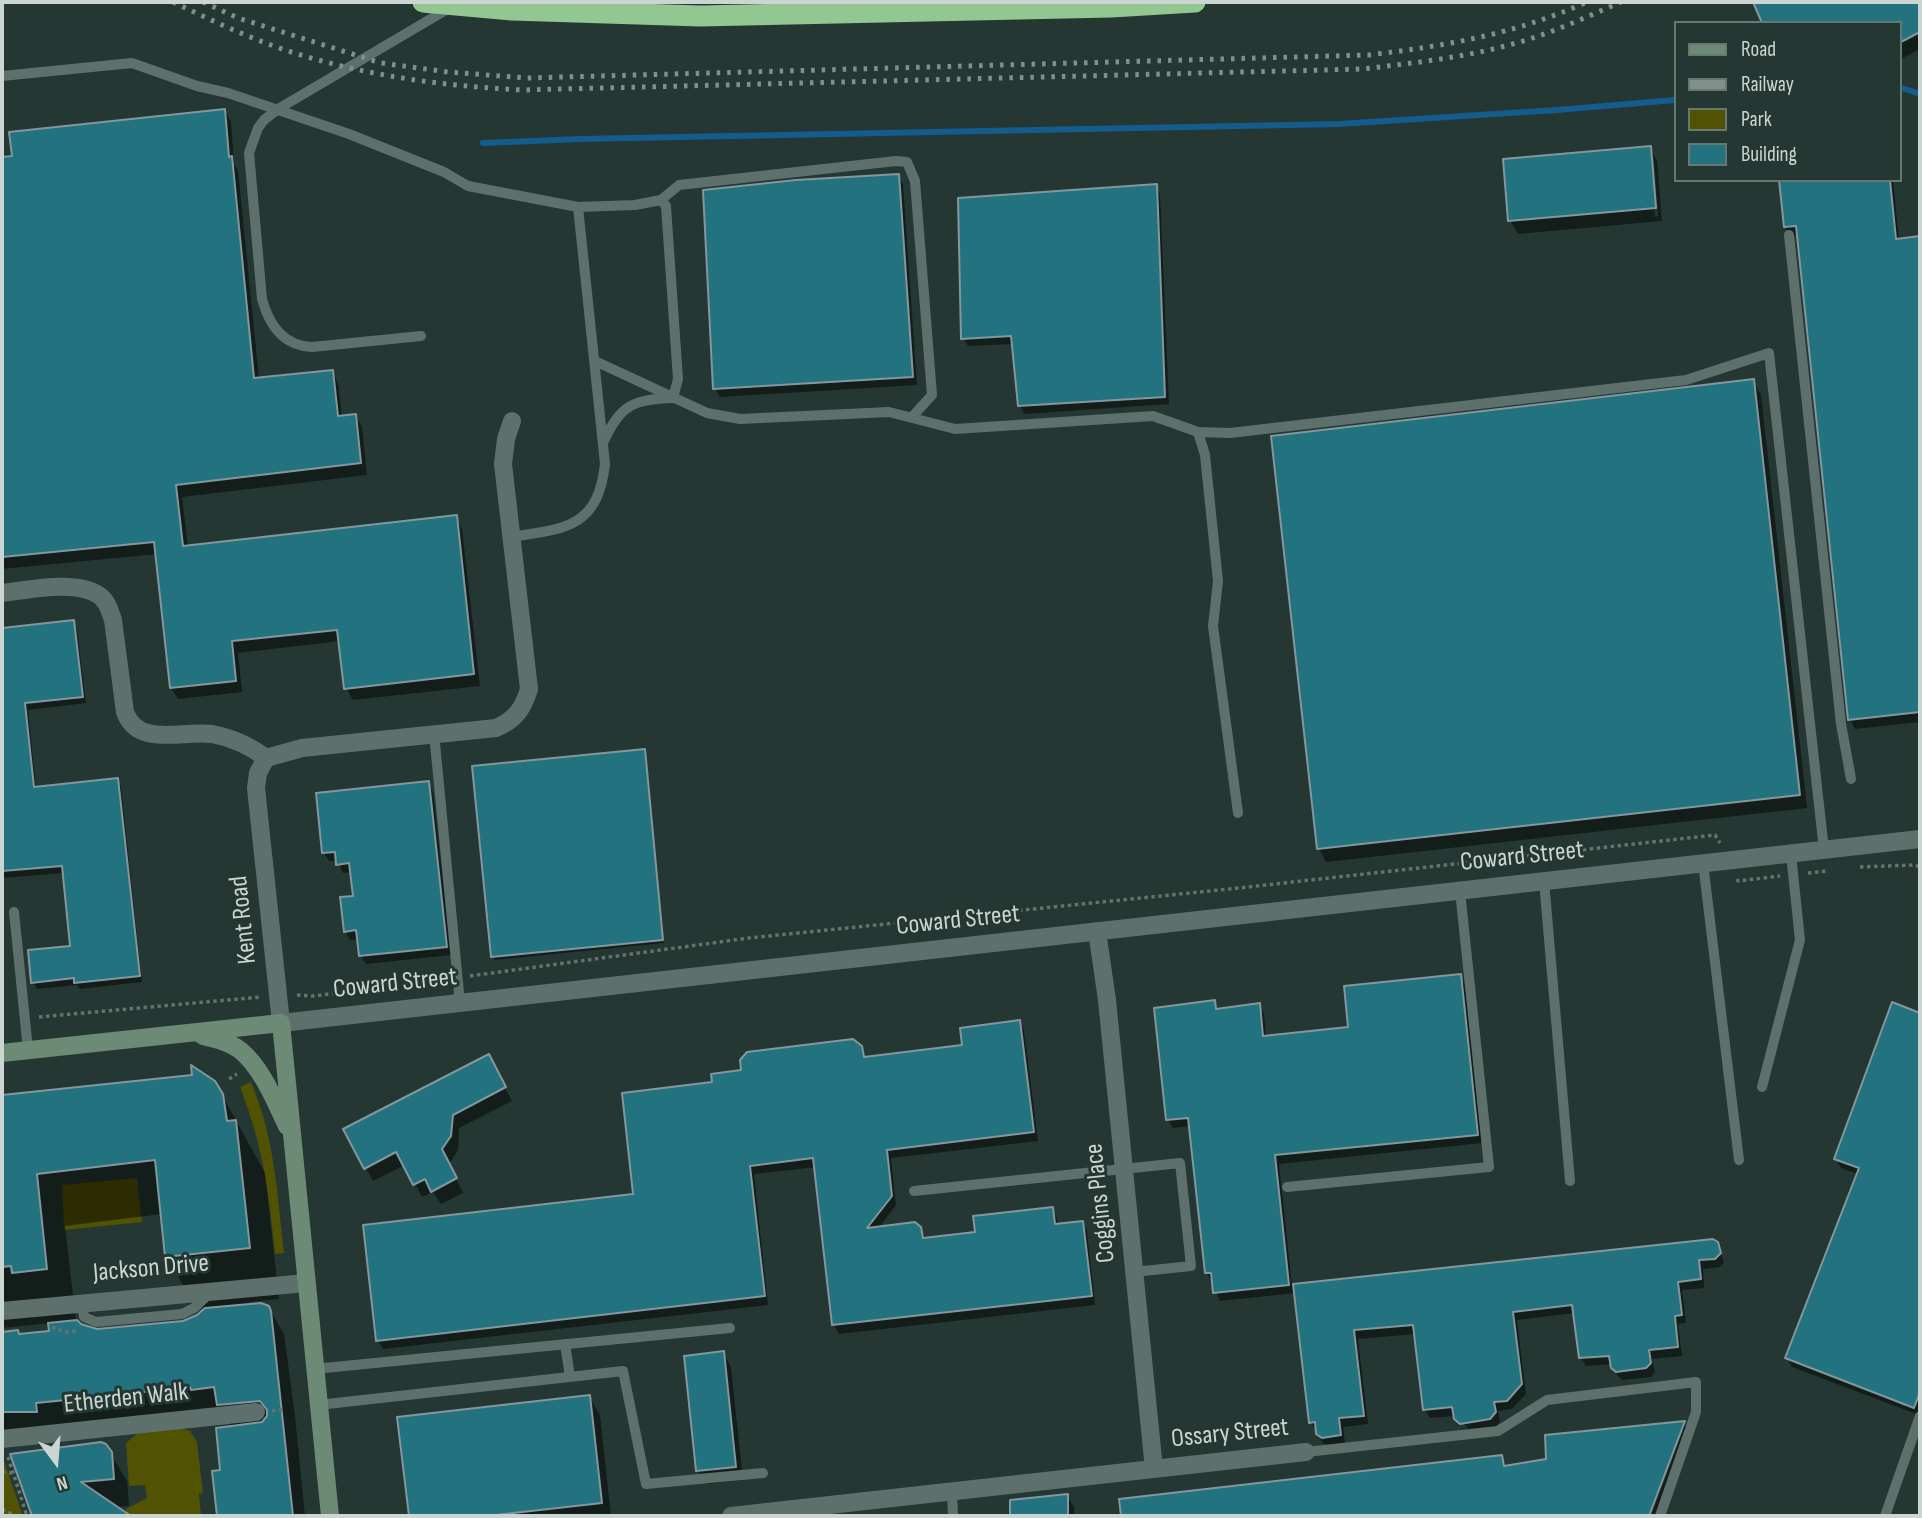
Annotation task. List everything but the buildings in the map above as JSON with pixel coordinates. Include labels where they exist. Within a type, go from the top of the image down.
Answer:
[{"type":"highway","points":[[423,2],[512,10],[701,16],[1059,9],[1195,2]]},
{"type":"main road","name":"Coward Street","points":[[2,1053],[281,1023]]},
{"type":"main road","name":"Kent Road","points":[[281,1023],[330,1516]]},
{"type":"main road","points":[[189,1033],[224,1042],[239,1050],[253,1064],[292,1135]]},
{"type":"street","points":[[2,593],[70,587],[88,590],[102,597],[113,620],[125,712],[129,723],[144,733],[208,734],[232,738],[266,758],[302,748],[496,728],[508,722],[523,708],[529,689],[503,464],[506,439],[512,421]]},
{"type":"street","name":"Kent Road","points":[[266,758],[258,772],[256,788],[281,1023]]},
{"type":"street","name":"Coward Street","points":[[281,1023],[1919,840]]},
{"type":"street","name":"Coggins Place","points":[[1097,931],[1107,1000],[1154,1469]]},
{"type":"street","name":"Jackson Drive","points":[[2,1311],[306,1283]]},
{"type":"street","name":"Etherden Walk","points":[[2,1438],[256,1412]]},
{"type":"street","name":"Ossary Street","points":[[730,1516],[1306,1452]]},
{"type":"lane","points":[[421,336],[305,346],[286,340],[273,327],[260,291],[248,153],[258,128],[278,109],[460,2]]},
{"type":"lane","points":[[2,76],[132,63],[349,134],[444,172],[468,186],[578,207],[635,205],[661,200],[679,185],[907,162],[915,181],[932,395],[912,417]]},
{"type":"lane","points":[[661,200],[666,206],[678,379],[673,398]]},
{"type":"lane","points":[[512,537],[569,526],[586,514],[599,495],[605,464],[578,207]]},
{"type":"lane","points":[[1789,235],[1839,711],[1851,779]]},
{"type":"lane","points":[[595,361],[707,413],[740,419],[889,412],[955,429],[1153,416],[1198,432],[1230,433],[1686,380],[1769,353],[1824,850]]},
{"type":"lane","points":[[603,443],[612,422],[631,404],[650,399],[673,398]]},
{"type":"lane","points":[[1198,432],[1205,456],[1218,581],[1213,626],[1238,813]]},
{"type":"lane","points":[[434,733],[460,1003]]},
{"type":"lane","points":[[1762,1087],[1800,940],[1791,854]]},
{"type":"lane","points":[[1703,863],[1739,1160]]},
{"type":"lane","points":[[1544,881],[1570,1181]]},
{"type":"lane","points":[[1287,1187],[1489,1167],[1460,891]]},
{"type":"lane","points":[[14,912],[28,1050]]},
{"type":"lane","points":[[914,1191],[1180,1163],[1191,1266],[1134,1272]]},
{"type":"lane","points":[[314,1369],[730,1328]]},
{"type":"lane","points":[[565,1344],[570,1377]]},
{"type":"lane","points":[[318,1405],[623,1371],[646,1484],[763,1473]]},
{"type":"lane","name":"Ossary Street","points":[[1306,1452],[1499,1431],[1547,1400],[1696,1382],[1696,1412],[1660,1516]]},
{"type":"lane","points":[[1885,1516],[1920,1416]]},
{"type":"lane","points":[[952,1492],[953,1516]]},
{"type":"path","points":[[313,996],[749,938],[1252,887],[1716,835]]},
{"type":"path","points":[[1860,867],[1920,867]]},
{"type":"path","points":[[1738,881],[1833,870]]},
{"type":"path","points":[[24,1019],[243,999]]},
{"type":"path","points":[[229,1079],[239,1073]]},
{"type":"path","points":[[2,1438],[27,1516]]},
{"type":"path","points":[[2,1472],[13,1473]]},
{"type":"path","points":[[2,1510],[16,1516]]},
{"type":"green space","points":[[251,1082],[270,1145],[284,1253],[275,1254],[264,1170],[240,1087]]},
{"type":"green space","points":[[137,1178],[142,1222],[64,1230],[62,1185]]},
{"type":"green space","points":[[176,1427],[190,1431],[197,1442],[203,1493],[199,1494],[201,1516],[125,1516],[126,1509],[147,1498],[145,1485],[129,1486],[126,1443],[139,1432]]},
{"type":"green space","points":[[2,1455],[23,1516],[2,1516]]},
{"type":"waterway","points":[[1901,88],[1920,94]]},
{"type":"waterway","points":[[483,143],[1339,124],[1674,100]]},
{"type":"railway","points":[[173,2],[252,38],[328,63],[410,79],[522,90],[1363,69],[1491,50],[1552,31],[1621,2]]},
{"type":"railway","points":[[203,2],[238,18],[381,63],[448,72],[527,78],[1368,55],[1480,37],[1533,23],[1587,2]]}]
